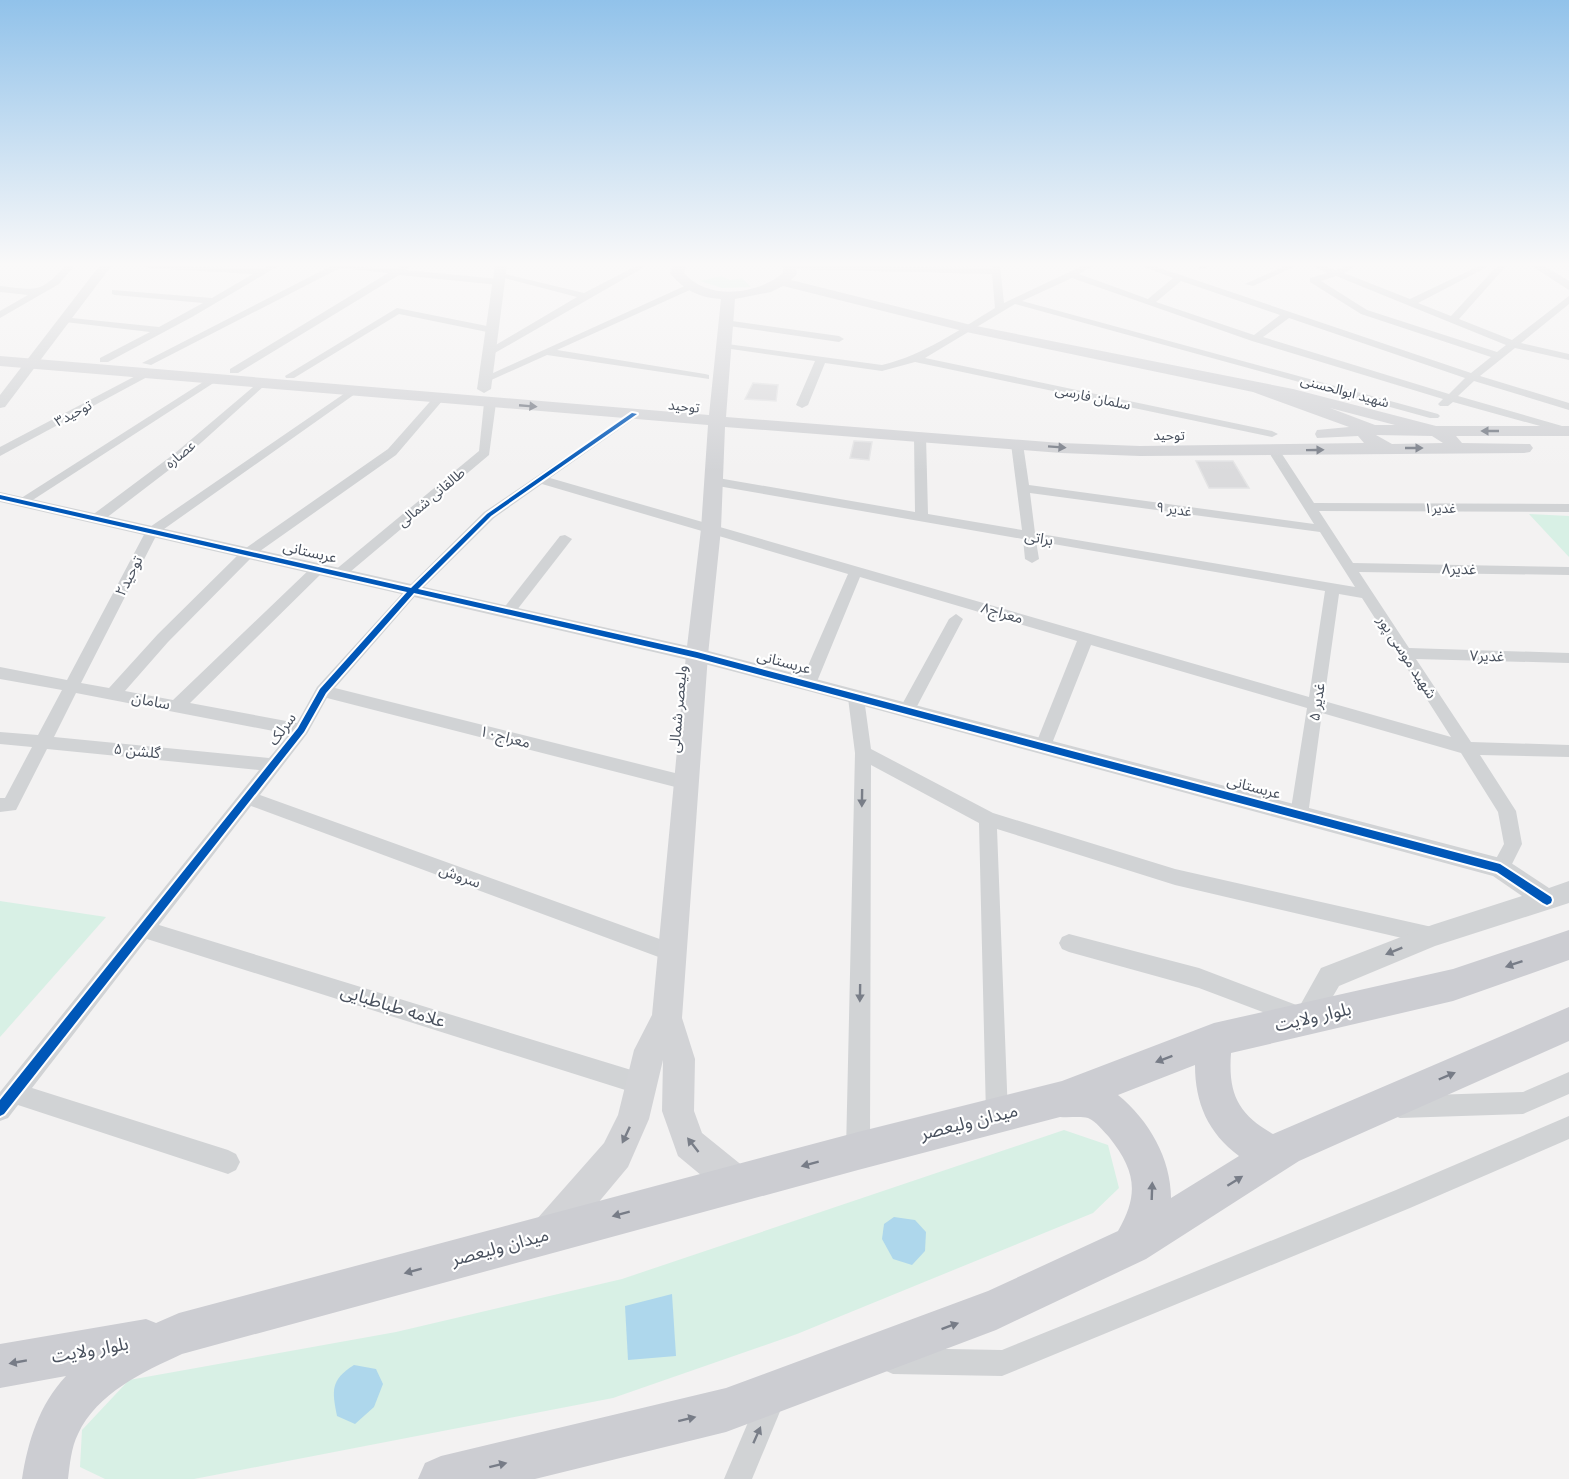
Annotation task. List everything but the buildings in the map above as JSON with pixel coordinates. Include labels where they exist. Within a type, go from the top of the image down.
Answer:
[{"type":"main road","name":"ولیعصر شمالی","points":[[667,1018],[711,529],[712,481],[724,334]]},
{"type":"main road","points":[[995,334],[1293,394],[1434,426],[1454,442],[1446,448]]},
{"type":"main road","name":"توحید","points":[[0,350],[34,358],[146,368],[234,371],[486,390],[920,436],[1017,444],[1082,442]]},
{"type":"main road","name":"توحید","points":[[0,361],[34,358],[104,360],[211,380],[439,398],[486,390],[634,414],[718,415],[1022,433],[1140,451],[1273,442],[1389,448],[1446,448]]},
{"type":"main road","points":[[1257,388],[1370,429],[1434,426],[1568,437]]},
{"type":"main road","points":[[1294,400],[1309,410],[1315,419],[1315,424],[1300,434]]},
{"type":"main road","name":"توحید","points":[[1273,442],[1300,434],[1344,434],[1370,429]]},
{"type":"main road","points":[[1370,429],[1366,435],[1372,442],[1389,448]]},
{"type":"main road","points":[[1446,448],[1568,437]]},
{"type":"main road","name":"بلوار ولایت","points":[[1060,1099],[1214,1040],[1453,985],[1569,945]]},
{"type":"main road","points":[[548,1234],[616,1155],[633,1119],[650,1050],[667,1018]]},
{"type":"main road","points":[[667,1018],[679,1059],[678,1111],[690,1144],[736,1183]]},
{"type":"main road","points":[[441,1479],[726,1410],[996,1309],[1132,1245],[1286,1148],[1569,1024]]},
{"type":"main road","points":[[1214,1040],[1210,1071],[1214,1096],[1226,1121],[1248,1142],[1274,1156]]},
{"type":"main road","name":"میدان ولیعصر","points":[[45,1479],[47,1453],[61,1416],[89,1382],[127,1357],[179,1334],[736,1183],[1060,1099],[1094,1101],[1109,1111],[1122,1124],[1149,1165],[1153,1189],[1144,1227],[1132,1245]]},
{"type":"main road","name":"بلوار ولایت","points":[[0,1366],[179,1334]]},
{"type":"street","points":[[0,404],[53,334]]},
{"type":"street","points":[[104,360],[153,334]]},
{"type":"street","name":"توحید۳","points":[[0,452],[210,334]]},
{"type":"street","points":[[234,371],[294,334]]},
{"type":"street","points":[[290,376],[359,334]]},
{"type":"street","name":"طالقانی شمالی","points":[[339,574],[485,452],[486,390],[491,334]]},
{"type":"street","points":[[489,352],[520,334]]},
{"type":"street","points":[[486,390],[549,352],[588,334]]},
{"type":"street","points":[[804,334],[839,339]]},
{"type":"street","points":[[723,345],[882,368],[899,366],[961,334]]},
{"type":"street","name":"شهید ابوالحسنی","points":[[1124,334],[1434,426]]},
{"type":"street","points":[[1244,334],[1449,397],[1568,437]]},
{"type":"street","points":[[1256,338],[1261,334]]},
{"type":"street","points":[[1346,334],[1569,407]]},
{"type":"street","points":[[1432,334],[1499,356]]},
{"type":"street","points":[[1490,334],[1516,345],[1569,357]]},
{"type":"street","points":[[1434,426],[1449,397],[1529,334]]},
{"type":"street","points":[[549,352],[705,377]]},
{"type":"street","points":[[802,405],[821,359]]},
{"type":"street","name":"سلمان فارسی","points":[[914,359],[1273,442]]},
{"type":"street","points":[[21,502],[211,380]]},
{"type":"street","name":"عصاره","points":[[96,519],[178,457],[260,384]]},
{"type":"street","name":"توحید۲","points":[[5,805],[45,741],[152,532],[351,392]]},
{"type":"street","points":[[113,694],[163,638],[248,553],[392,452],[439,398]]},
{"type":"street","name":"سرلک","points":[[7,1101],[301,730],[323,692],[412,591],[489,515],[634,414]]},
{"type":"street","points":[[920,436],[922,516]]},
{"type":"street","name":"شهید موسی پور","points":[[1273,442],[1366,594],[1507,811],[1513,844],[1500,868]]},
{"type":"street","points":[[1017,444],[1032,559]]},
{"type":"street","name":"معراج۸","points":[[539,479],[1465,748],[1569,751]]},
{"type":"street","name":"براتی","points":[[712,481],[1366,594]]},
{"type":"street","name":"غدیر ۹","points":[[1023,488],[1325,529]]},
{"type":"street","name":"عربستانی","points":[[0,497],[698,655],[1500,868],[1558,896]]},
{"type":"street","name":"غدیر۱","points":[[1311,507],[1569,508]]},
{"type":"street","points":[[508,612],[565,539]]},
{"type":"street","name":"غدیر۸","points":[[1349,567],[1569,571]]},
{"type":"street","points":[[177,706],[318,569]]},
{"type":"street","points":[[808,684],[856,571]]},
{"type":"street","name":"غدیر ۵","points":[[1299,815],[1333,588]]},
{"type":"street","points":[[907,710],[956,620]]},
{"type":"street","points":[[1043,746],[1086,638]]},
{"type":"street","name":"غدیر۷","points":[[1404,653],[1569,658]]},
{"type":"street","name":"سامان","points":[[0,674],[301,730]]},
{"type":"street","name":"معراج۱۰","points":[[323,692],[687,783]]},
{"type":"street","points":[[856,698],[863,753],[858,1151]]},
{"type":"street","name":"گلشن ۵","points":[[0,738],[273,765]]},
{"type":"street","points":[[863,753],[988,819],[1174,878],[1432,936]]},
{"type":"street","name":"سروش","points":[[248,798],[672,953]]},
{"type":"street","points":[[988,819],[997,1115]]},
{"type":"street","points":[[1069,944],[1199,978],[1306,1018],[1330,977],[1432,936],[1558,896]]},
{"type":"street","name":"علامه طباطبایی","points":[[144,929],[641,1084]]},
{"type":"street","points":[[1374,1108],[1523,1103],[1569,1083]]},
{"type":"street","points":[[7,1101],[228,1162]]},
{"type":"street","points":[[859,1360],[1002,1363],[1402,1200],[1569,1127]]},
{"type":"street","points":[[738,1479],[776,1391]]},
{"type":"green space","points":[[1529,514],[1569,516],[1569,557]]},
{"type":"green space","points":[[0,901],[106,917],[0,1037]]},
{"type":"green space","points":[[1064,1130],[1108,1145],[1119,1188],[1093,1213],[797,1334],[613,1398],[194,1479],[105,1479],[80,1467],[82,1430],[129,1380],[396,1332],[622,1279]]},
{"type":"water","points":[[894,1217],[915,1220],[926,1232],[925,1251],[912,1265],[893,1259],[882,1239],[884,1224]]},
{"type":"water","points":[[672,1294],[676,1356],[628,1360],[625,1306]]},
{"type":"water","points":[[354,1365],[376,1369],[383,1384],[374,1407],[355,1424],[337,1416],[334,1400],[337,1381],[346,1370]]},
{"type":"cycle path","points":[[0,1110],[301,730],[323,691],[412,591],[489,515],[634,414]]},
{"type":"cycle path","points":[[0,497],[697,655],[1500,868],[1547,900]]}]
